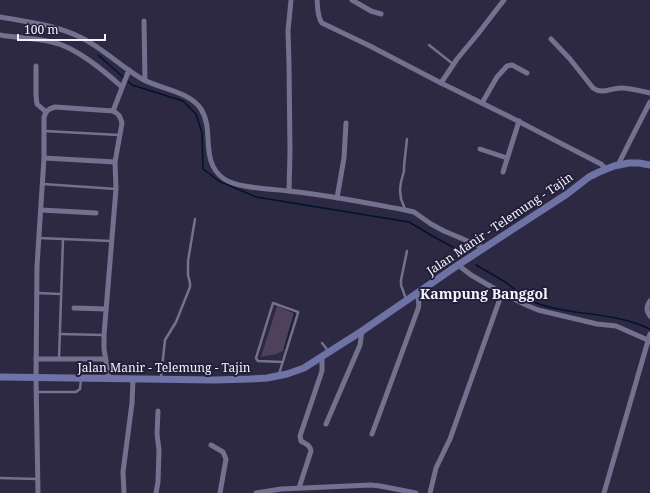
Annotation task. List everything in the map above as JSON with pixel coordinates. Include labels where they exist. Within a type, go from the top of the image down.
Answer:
[{"type":"main road","name":"Jalan Manir - Telemung - Tajin","points":[[0,377],[243,380],[287,374],[304,368],[362,331],[458,265],[545,209],[589,177],[618,165],[629,163],[650,164]]},
{"type":"street","points":[[289,191],[290,152],[288,31],[291,0]]},
{"type":"street","points":[[317,0],[318,16],[322,24],[370,46],[519,121],[601,164],[606,169]]},
{"type":"street","points":[[352,0],[371,11],[381,14]]},
{"type":"street","points":[[441,83],[453,64],[504,0]]},
{"type":"street","points":[[0,17],[49,26],[70,33],[100,49],[145,80],[186,96],[201,109],[205,120],[209,159],[212,165],[223,178],[232,183],[337,198],[414,212],[430,224],[484,248]]},
{"type":"street","points":[[144,21],[145,80]]},
{"type":"street","points":[[0,35],[53,42],[68,47],[123,86]]},
{"type":"street","points":[[551,39],[570,58],[593,88],[604,91],[620,88],[650,93]]},
{"type":"street","points":[[482,103],[498,77],[507,66],[512,65],[527,73]]},
{"type":"street","points":[[36,66],[37,104],[46,112]]},
{"type":"street","points":[[113,111],[129,70]]},
{"type":"street","points":[[618,165],[650,102]]},
{"type":"street","points":[[38,493],[36,392],[37,293],[43,184],[44,118],[49,109],[55,107],[113,111],[118,113],[122,123],[115,162],[116,189],[104,335],[105,360],[109,379]]},
{"type":"street","points":[[503,172],[519,121]]},
{"type":"street","points":[[337,198],[344,158],[346,123]]},
{"type":"street","points":[[480,149],[508,158]]},
{"type":"street","points":[[44,158],[115,162]]},
{"type":"street","points":[[41,210],[96,213]]},
{"type":"street","points":[[458,265],[471,275],[538,310],[597,324],[616,326],[649,338],[604,493]]},
{"type":"street","points":[[430,493],[436,468],[450,439],[502,292]]},
{"type":"street","points":[[372,434],[418,309],[419,298],[416,293]]},
{"type":"street","points":[[650,301],[646,308],[650,316]]},
{"type":"street","points":[[74,308],[106,309]]},
{"type":"street","points":[[326,424],[360,345],[362,331]]},
{"type":"street","points":[[299,488],[311,451],[309,446],[301,441],[300,436],[322,371],[322,357]]},
{"type":"street","points":[[36,359],[105,360]]},
{"type":"street","points":[[124,493],[123,472],[132,402],[133,379]]},
{"type":"street","points":[[156,493],[158,482],[159,450],[157,434],[158,411]]},
{"type":"street","points":[[211,445],[223,452],[226,459],[220,493]]},
{"type":"street","points":[[256,493],[281,489],[371,485],[416,493]]},
{"type":"lane","points":[[429,45],[453,64]]},
{"type":"lane","points":[[44,132],[119,136]]},
{"type":"lane","points":[[405,210],[401,199],[400,190],[404,171],[407,139]]},
{"type":"lane","points":[[43,184],[116,189]]},
{"type":"lane","points":[[160,380],[165,340],[176,322],[190,287],[188,261],[195,220]]},
{"type":"lane","points":[[39,238],[111,241]]},
{"type":"lane","points":[[59,359],[62,239]]},
{"type":"lane","points":[[407,250],[402,280],[402,285],[407,300]]},
{"type":"lane","points":[[37,293],[61,294]]},
{"type":"lane","points":[[278,376],[283,362],[298,312],[273,303],[256,358],[258,361],[283,362]]},
{"type":"lane","points":[[60,334],[104,335]]},
{"type":"lane","points":[[322,343],[329,352]]},
{"type":"lane","points":[[36,392],[76,392],[80,389],[81,379]]},
{"type":"lane","points":[[0,478],[38,479]]},
{"type":"building","points":[[277,306],[294,313],[283,351],[261,357]]},
{"type":"waterway","points":[[98,55],[132,85],[183,101],[196,114],[202,133],[203,169],[219,181],[256,197],[409,222],[460,251]]},
{"type":"waterway","points":[[476,265],[504,281],[527,298],[539,304],[561,310],[622,320],[650,329]]},
{"type":"district","name":"Kampung Banggol","points":[[484,294]]}]
